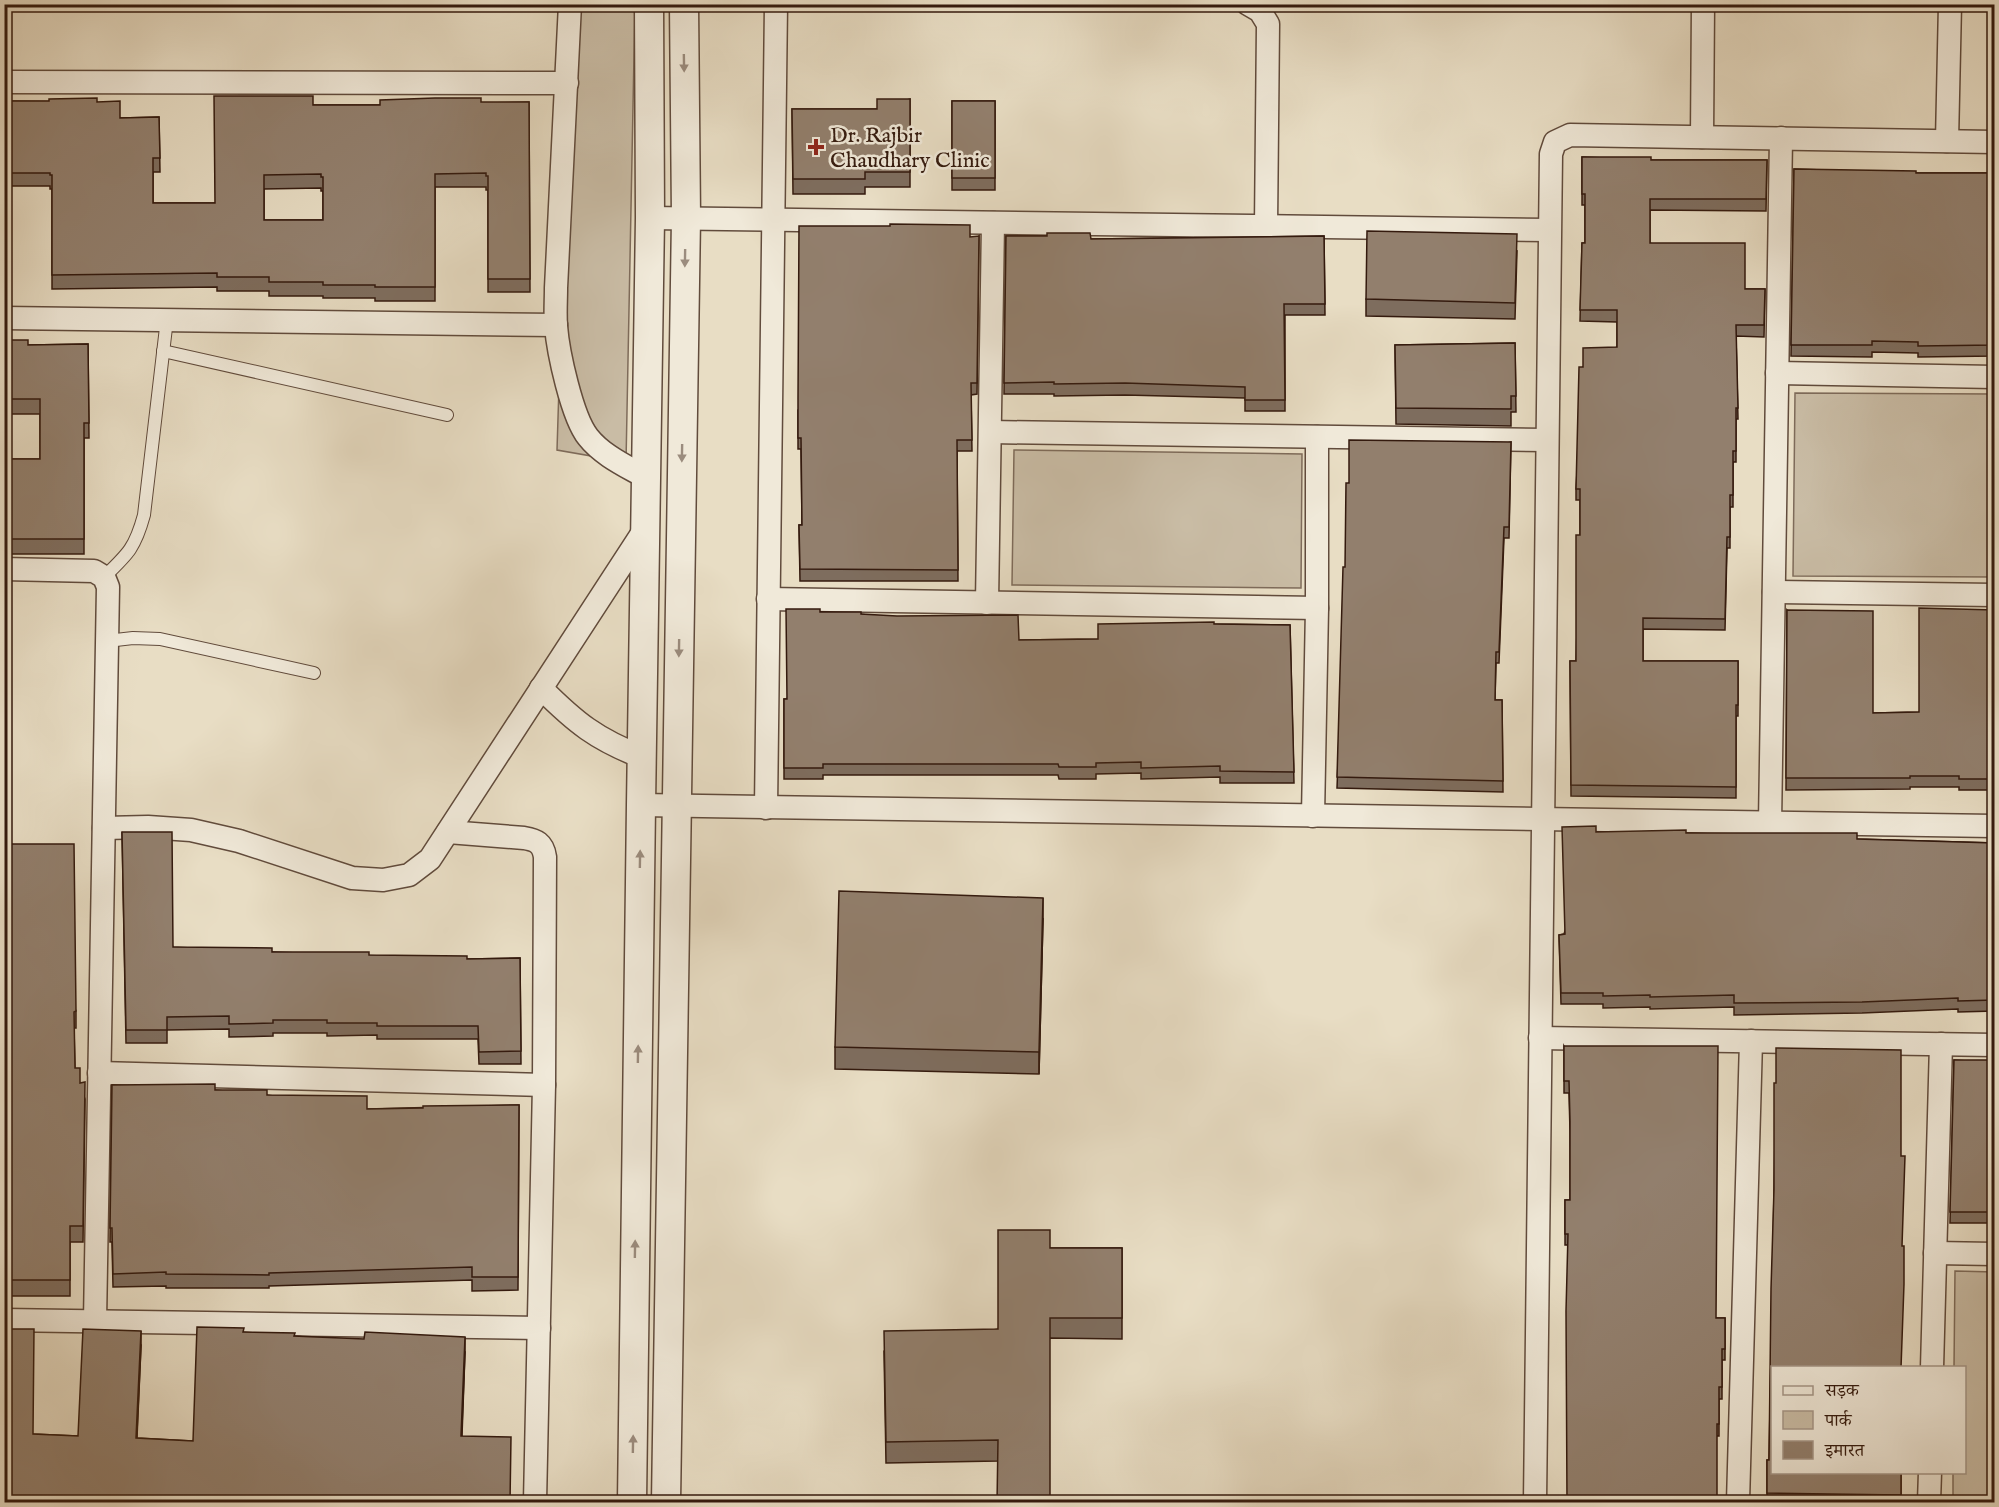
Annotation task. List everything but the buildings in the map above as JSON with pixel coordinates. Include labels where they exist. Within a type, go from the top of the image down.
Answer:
[{"type":"street","points":[[570,4],[556,325],[560,351],[577,417],[588,437],[608,455],[645,477]]},
{"type":"street","points":[[632,1503],[650,218],[649,4]]},
{"type":"street","points":[[666,1503],[686,219],[684,4]]},
{"type":"street","points":[[766,808],[776,4]]},
{"type":"street","points":[[1248,4],[1260,11],[1268,24],[1266,226]]},
{"type":"street","points":[[1702,137],[1703,4]]},
{"type":"street","points":[[1947,141],[1950,4]]},
{"type":"street","points":[[4,82],[567,83]]},
{"type":"street","points":[[1535,1503],[1549,230],[1551,154],[1555,142],[1570,135],[1995,142]]},
{"type":"street","points":[[1770,823],[1781,138]]},
{"type":"street","points":[[650,218],[1549,230]]},
{"type":"street","points":[[987,603],[993,223]]},
{"type":"street","points":[[4,318],[556,325]]},
{"type":"street","points":[[1777,373],[1995,377]]},
{"type":"street","points":[[991,432],[1547,440]]},
{"type":"street","points":[[1313,816],[1317,608],[1317,437]]},
{"type":"street","points":[[104,828],[148,827],[190,830],[239,841],[352,878],[383,880],[409,875],[430,859],[645,529]]},
{"type":"street","points":[[4,569],[94,571],[104,577],[108,587],[95,1321]]},
{"type":"street","points":[[1774,592],[1995,595]]},
{"type":"street","points":[[768,599],[1317,608]]},
{"type":"street","points":[[541,688],[565,713],[589,732],[614,746],[642,757]]},
{"type":"street","points":[[640,805],[1995,826]]},
{"type":"street","points":[[448,831],[536,840],[543,847],[545,857],[544,1085],[535,1503]]},
{"type":"street","points":[[1540,1038],[1995,1045]]},
{"type":"street","points":[[1738,1503],[1751,1041]]},
{"type":"street","points":[[1932,1366],[1941,1044]]},
{"type":"street","points":[[99,1073],[544,1085]]},
{"type":"street","points":[[1935,1253],[1995,1254]]},
{"type":"street","points":[[4,1320],[538,1328]]},
{"type":"street","points":[[1929,1503],[1930,1474]]},
{"type":"lane","points":[[104,577],[124,558],[137,539],[144,515],[167,319]]},
{"type":"lane","points":[[163,351],[447,415]]},
{"type":"lane","points":[[107,641],[133,638],[160,639],[314,674]]},
{"type":"green space","points":[[571,5],[635,5],[626,462],[557,450]]},
{"type":"green space","points":[[1795,393],[1994,394],[1994,577],[1793,576]]},
{"type":"green space","points":[[1014,450],[1302,454],[1301,588],[1012,585]]},
{"type":"green space","points":[[1955,1271],[1994,1272],[1994,1502],[1953,1502],[1953,1474],[1966,1474],[1966,1366],[1954,1366]]},
{"type":"place","name":"Dr. Rajbir Chaudhary Clinic","points":[[816,147]]}]
